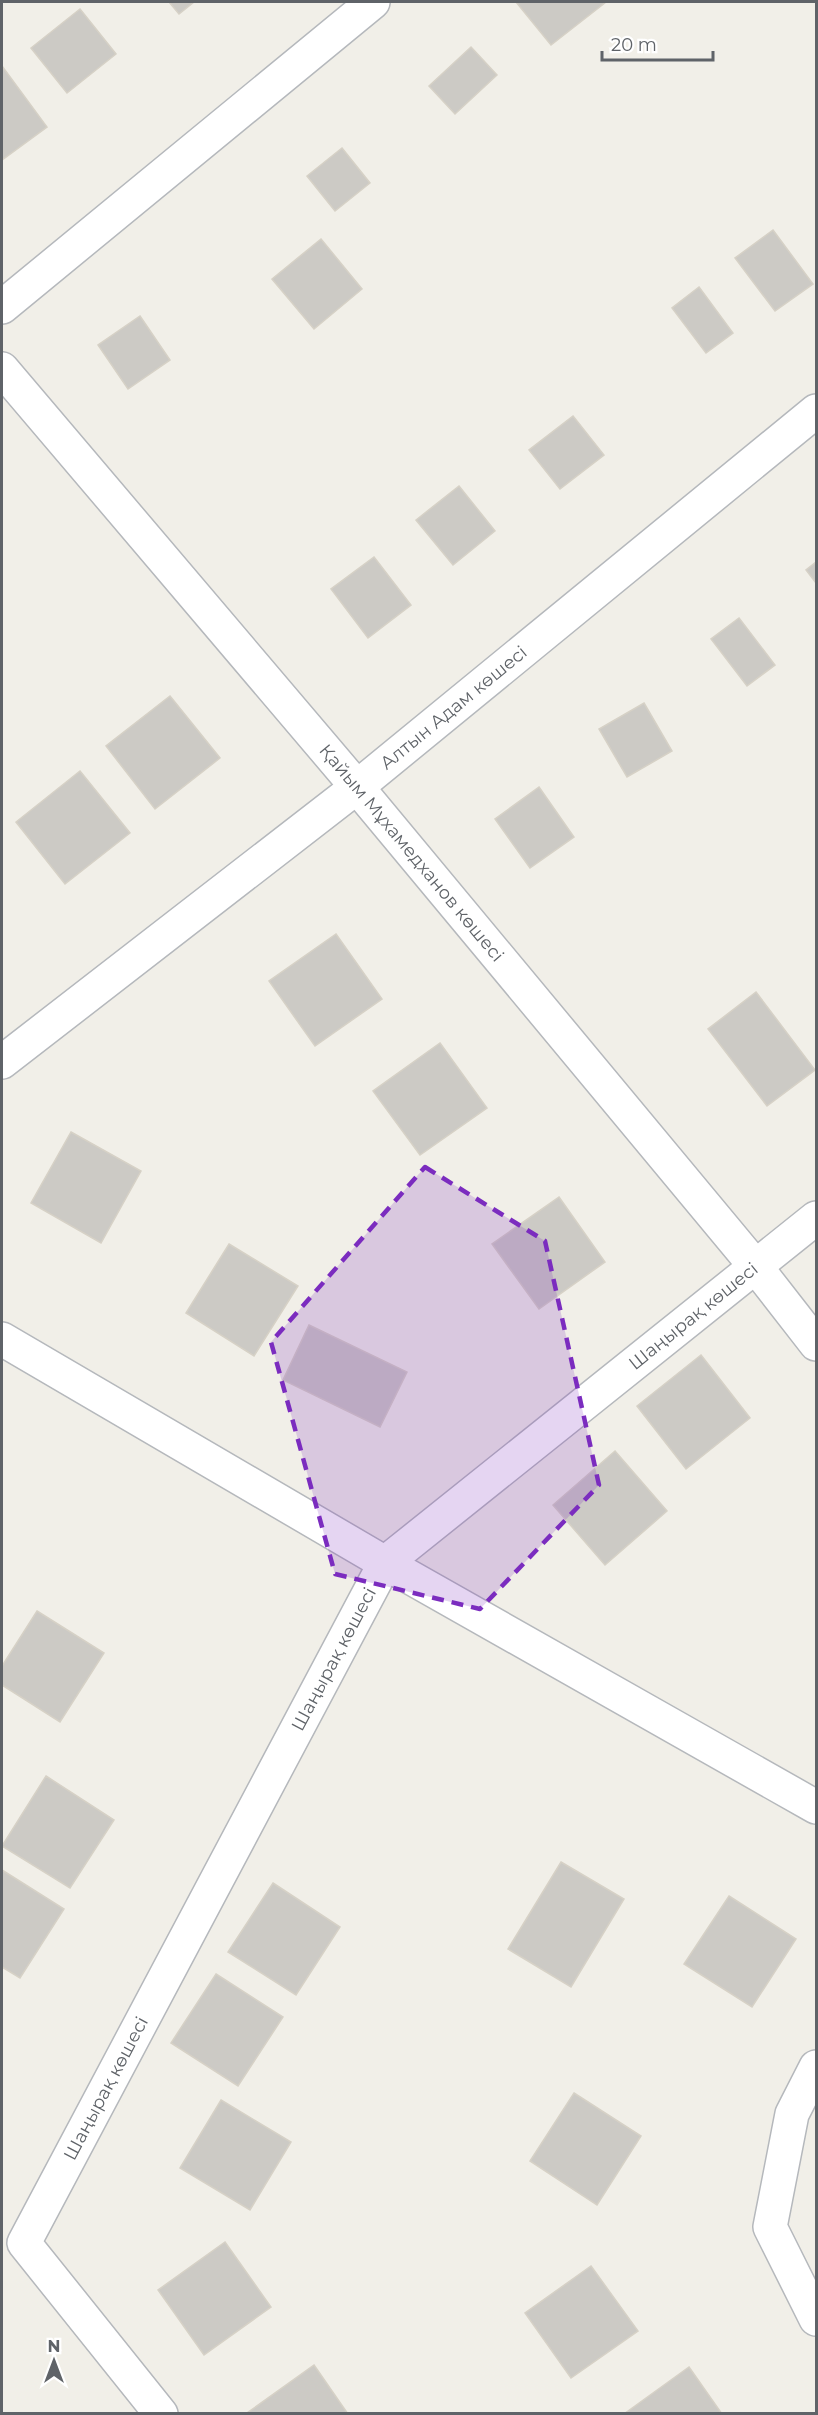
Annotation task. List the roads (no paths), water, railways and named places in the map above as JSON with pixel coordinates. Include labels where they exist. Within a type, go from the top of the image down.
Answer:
[{"type":"street","points":[[2,307],[373,2]]},
{"type":"street","name":"Қайым Мұхамедханов көшесі","points":[[2,369],[357,787],[756,1267],[816,1344]]},
{"type":"street","name":"Алтын Адам көшесі","points":[[2,1062],[357,787],[816,411]]},
{"type":"street","name":"Шаңырақ көшесі","points":[[161,2414],[24,2243],[385,1563],[816,1218]]},
{"type":"street","points":[[2,1339],[385,1563],[816,1807]]},
{"type":"street","points":[[816,2067],[792,2114],[770,2228],[816,2319]]}]
